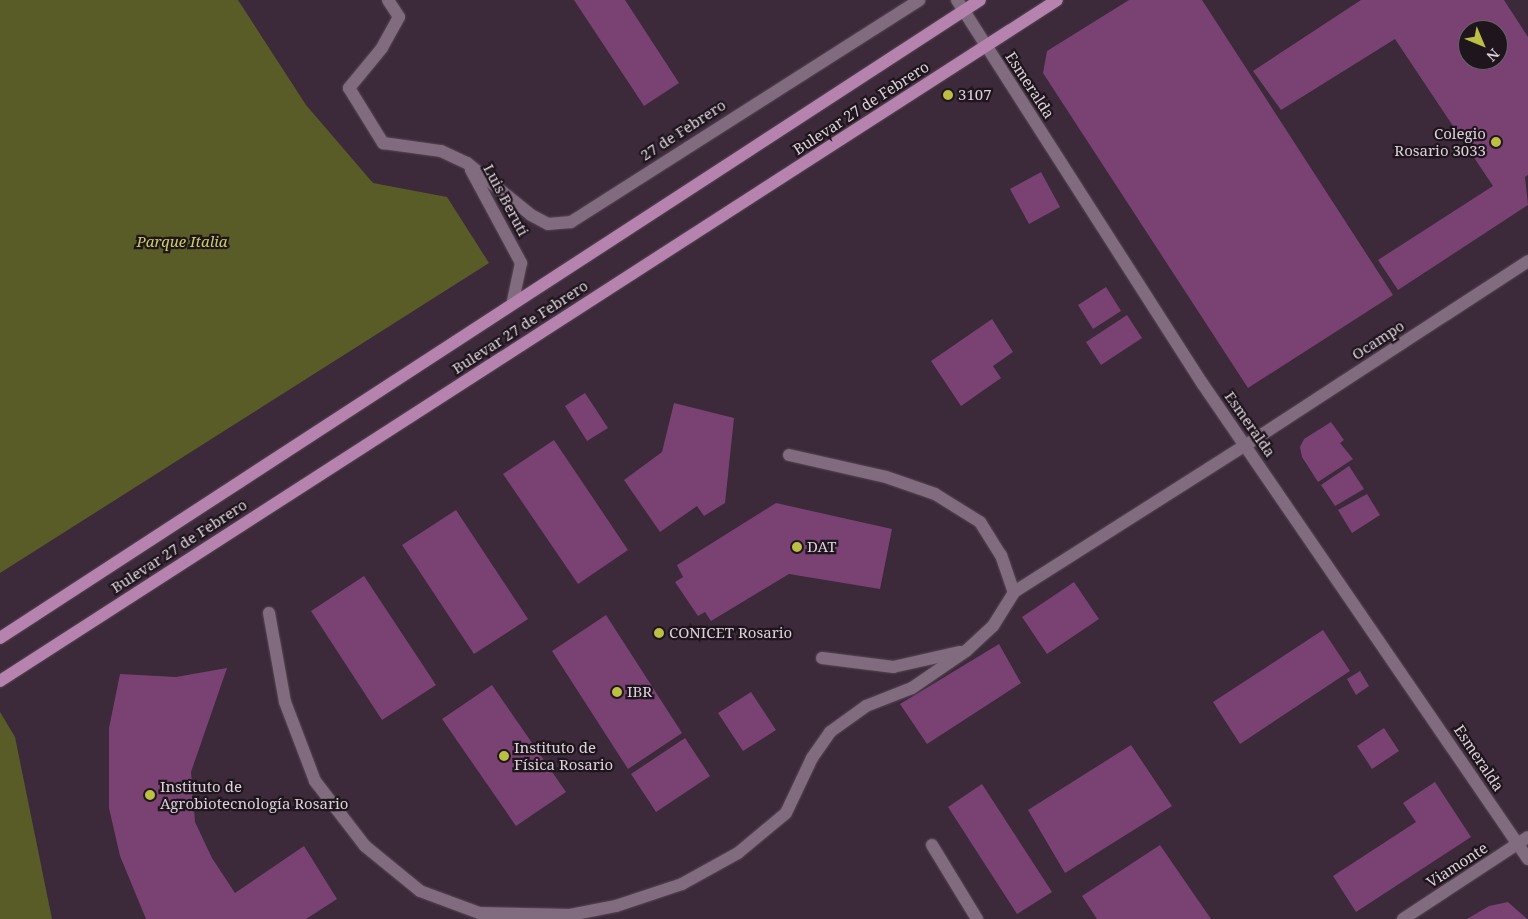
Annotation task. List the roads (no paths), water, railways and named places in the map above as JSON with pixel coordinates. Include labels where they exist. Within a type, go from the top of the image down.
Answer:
[{"type":"main road","name":"Bulevar 27 de Febrero","points":[[0,638],[961,5],[980,0]]},
{"type":"main road","name":"Bulevar 27 de Febrero","points":[[0,681],[1057,0]]},
{"type":"street","name":"Luis Beruti","points":[[388,0],[399,17],[382,48],[349,88],[383,143],[442,151],[467,164],[521,263],[514,301]]},
{"type":"street","name":"27 de Febrero","points":[[467,164],[530,215],[548,224],[571,222],[919,0]]},
{"type":"street","name":"Esmeralda","points":[[961,5],[1202,383],[1523,841],[1528,859]]},
{"type":"street","name":"Ocampo","points":[[1014,592],[1246,445],[1528,261]]},
{"type":"street","points":[[269,613],[285,702],[315,781],[365,846],[420,891],[480,913],[570,915],[616,906],[682,884],[738,854],[786,813],[812,758],[830,732],[866,706],[912,688],[966,651],[993,626],[1014,592],[1001,555],[980,522],[935,494],[886,476],[789,456]]},
{"type":"street","points":[[822,658],[893,667],[966,651]]},
{"type":"street","name":"Viamonte","points":[[1403,919],[1523,841]]},
{"type":"street","points":[[932,845],[977,919]]},
{"type":"place","name":"3107","points":[[948,95]]},
{"type":"place","name":"Colegio Rosario 3033","points":[[1496,142]]},
{"type":"place","name":"DAT","points":[[797,547]]},
{"type":"place","name":"CONICET Rosario","points":[[659,633]]},
{"type":"place","name":"IBR","points":[[617,692]]},
{"type":"place","name":"Instituto de Física Rosario","points":[[504,756]]},
{"type":"place","name":"Instituto de Agrobiotecnología Rosario","points":[[150,795]]},
{"type":"park label","name":"Parque Italia","points":[[182,242]]}]
